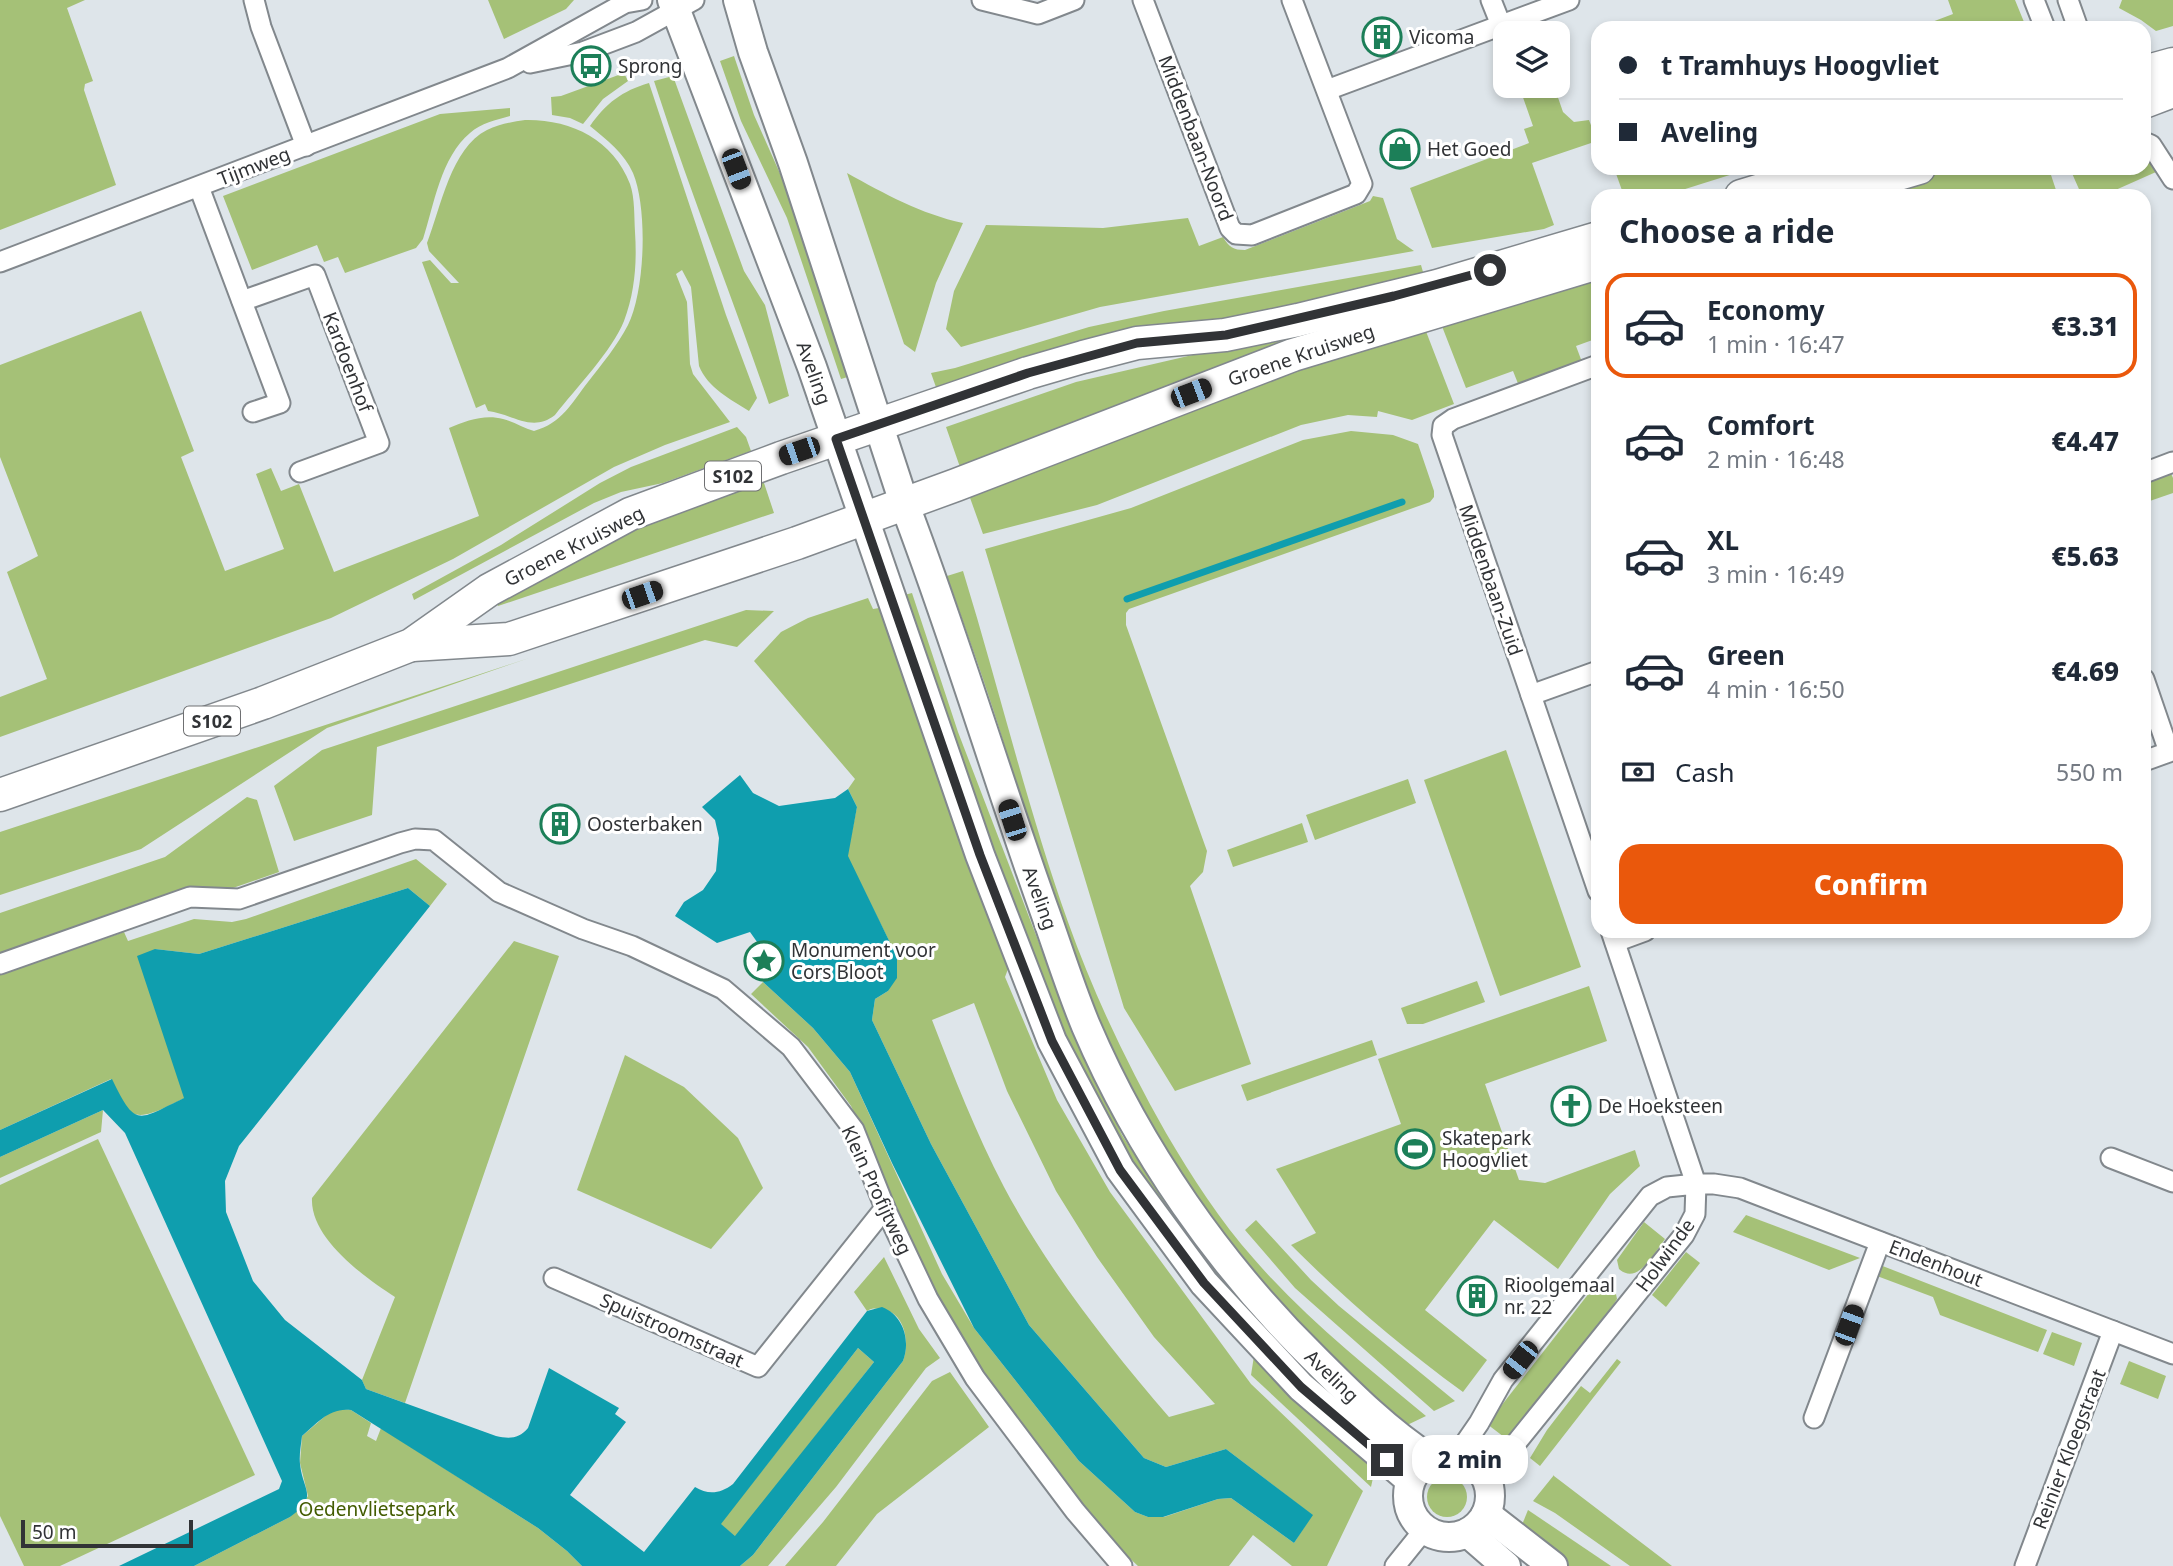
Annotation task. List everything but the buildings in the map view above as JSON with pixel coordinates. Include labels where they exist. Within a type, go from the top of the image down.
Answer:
[{"type":"main road","name":"Aveling","points":[[738,0],[904,503],[924,554],[1021,846],[1086,1026],[1150,1152],[1232,1267],[1290,1335],[1354,1398],[1402,1440],[1443,1457]]},
{"type":"main road","name":"Aveling","points":[[680,3],[812,367],[980,855],[1052,1041],[1120,1170],[1213,1293],[1301,1387],[1410,1480]]},
{"type":"main road","points":[[2151,70],[2173,64]]},
{"type":"main road","points":[[2151,100],[2173,92]]},
{"type":"main road","points":[[1764,189],[1810,175]]},
{"type":"main road","points":[[1848,189],[1895,175]]},
{"type":"main road","name":"Groene Kruisweg","points":[[0,795],[263,703],[411,645],[489,590],[630,514],[836,439],[1028,373],[1137,343],[1226,335],[1298,320],[1437,286],[1591,240]]},
{"type":"main road","name":"Groene Kruisweg","points":[[411,645],[509,639],[797,543],[1293,355],[1591,265]]},
{"type":"main road","points":[[1443,1457],[1471,1461],[1487,1479],[1490,1496],[1477,1523],[1445,1538],[1424,1530],[1414,1520],[1408,1507],[1410,1480],[1418,1468],[1443,1457]]},
{"type":"main road","points":[[1477,1523],[1506,1566]]},
{"type":"main road","points":[[1477,1523],[1553,1566]]},
{"type":"street","points":[[254,0],[261,27],[306,146]]},
{"type":"street","name":"Tijmweg","points":[[0,262],[508,68],[625,3],[642,0]]},
{"type":"street","points":[[982,0],[1038,14],[1074,0]]},
{"type":"street","name":"Middenbaan-Noord","points":[[1143,0],[1230,228],[1236,234],[1252,235],[1356,194],[1361,189],[1361,177],[1292,0]]},
{"type":"street","points":[[1491,0],[1499,21]]},
{"type":"street","points":[[1512,21],[1569,0]]},
{"type":"street","points":[[2034,0],[2042,21]]},
{"type":"street","points":[[2067,0],[2075,21]]},
{"type":"street","name":"Tijmweg","points":[[508,68],[583,52],[636,32],[680,3]]},
{"type":"street","points":[[1326,90],[1493,28]]},
{"type":"street","points":[[2151,148],[2173,179]]},
{"type":"street","points":[[199,187],[279,402],[253,412]]},
{"type":"street","name":"Kardoenhof","points":[[242,300],[315,275],[379,443],[300,472]]},
{"type":"street","name":"Middenbaan-Zuid","points":[[1591,368],[1453,419],[1447,422],[1442,430],[1442,438],[1591,871]]},
{"type":"street","points":[[2151,470],[2173,462]]},
{"type":"street","points":[[1531,695],[1591,674]]},
{"type":"street","points":[[2151,699],[2169,752],[2151,758]]},
{"type":"street","name":"Klein Profijtweg","points":[[0,964],[190,897],[239,899],[415,839],[434,840],[499,892],[583,929],[632,946],[723,989],[791,1047],[854,1130],[885,1208],[928,1299],[975,1378],[1075,1511],[1122,1566]]},
{"type":"street","points":[[1614,938],[1696,1184]]},
{"type":"street","points":[[2111,1158],[2173,1182]]},
{"type":"street","name":"Holwinde","points":[[1443,1457],[1479,1423],[1503,1380],[1650,1196],[1667,1187],[1696,1184],[1695,1214],[1684,1235],[1487,1479]]},
{"type":"street","name":"Endenhout","points":[[1696,1184],[1740,1188],[2173,1354]]},
{"type":"street","name":"Spuistroomstraat","points":[[554,1278],[758,1367],[885,1208]]},
{"type":"street","points":[[1814,1418],[1880,1242]]},
{"type":"street","name":"Reinier Kloegstraat","points":[[2025,1566],[2113,1331]]},
{"type":"street","points":[[1395,1566],[1424,1530]]},
{"type":"green space","points":[[0,0],[85,0],[67,8],[93,81],[85,84],[84,90],[116,185],[0,230]]},
{"type":"green space","points":[[488,0],[574,0],[566,9],[504,39]]},
{"type":"green space","points":[[1948,0],[2015,0],[2024,21],[1934,21],[1953,14]]},
{"type":"green space","points":[[2122,0],[2173,0],[2173,26],[2156,31],[2151,27],[2151,21],[2142,21],[2119,8]]},
{"type":"green space","points":[[734,56],[754,115],[798,214],[851,376],[841,379],[787,218],[741,121],[720,61]]},
{"type":"green space","points":[[624,73],[628,81],[603,99],[583,124],[570,118],[552,115],[551,97],[561,96]]},
{"type":"green space","points":[[673,76],[744,271],[765,305],[789,396],[769,404],[654,81]]},
{"type":"green space","points":[[649,83],[726,315],[757,398],[749,411],[714,387],[699,366],[691,287],[682,270],[676,274],[687,302],[690,364],[693,374],[730,422],[614,467],[453,559],[331,618],[0,737],[0,697],[47,679],[7,572],[38,556],[0,457],[0,365],[141,311],[194,451],[181,457],[225,571],[284,549],[256,474],[271,468],[281,491],[299,484],[334,572],[479,516],[449,428],[489,417],[503,419],[534,431],[552,423],[571,405],[614,348],[634,310],[642,250],[638,188],[625,159],[590,126],[615,99]]},
{"type":"green space","points":[[1523,98],[1558,98],[1563,112],[1574,122],[1589,120],[1591,125],[1591,143],[1532,163],[1554,225],[1432,248],[1410,188],[1529,143],[1524,129],[1533,126]]},
{"type":"green space","points":[[510,108],[510,116],[474,130],[460,143],[445,168],[423,239],[416,248],[345,273],[338,257],[324,262],[317,245],[252,270],[223,196],[440,114]]},
{"type":"green space","points":[[525,120],[558,123],[574,128],[601,144],[613,155],[630,184],[633,195],[636,254],[631,299],[618,333],[555,415],[538,422],[522,421],[488,411],[485,404],[476,408],[422,262],[430,260],[451,283],[459,283],[429,251],[427,243],[449,180],[464,150],[475,139],[496,126]]},
{"type":"green space","points":[[2151,161],[2156,172],[2151,174]]},
{"type":"green space","points":[[847,173],[918,209],[963,223],[936,283],[915,352],[904,344]]},
{"type":"green space","points":[[1616,175],[1730,175],[1685,189],[1622,189]]},
{"type":"green space","points":[[1917,175],[2051,175],[2056,189],[1866,189]]},
{"type":"green space","points":[[2073,175],[2149,175],[2118,189],[2079,189]]},
{"type":"green space","points":[[1373,196],[1383,198],[1397,239],[1414,251],[1100,307],[961,347],[946,329],[954,291],[986,225],[1103,228],[1188,218],[1199,246],[1223,237],[1232,247],[1245,250],[1370,201]]},
{"type":"green space","points":[[1421,265],[1425,279],[937,390],[931,373],[1089,327]]},
{"type":"green space","points":[[1591,269],[1591,341],[1576,346],[1582,362],[1519,386],[1513,371],[1466,388],[1438,316]]},
{"type":"green space","points":[[1413,299],[1211,369],[961,470],[946,427],[1076,382]]},
{"type":"green space","points":[[1422,321],[1454,404],[1412,420],[1378,411],[1377,417],[1348,415],[1301,425],[1097,505],[983,534],[969,495]]},
{"type":"green space","points":[[737,427],[746,437],[751,451],[663,483],[621,492],[594,503],[414,600],[412,594],[501,545],[600,483],[631,467]]},
{"type":"green space","points":[[1351,431],[1393,435],[1418,444],[1434,491],[1430,502],[1129,609],[1126,613],[1126,625],[1207,851],[1203,872],[1190,886],[1251,1064],[1175,1091],[1124,1008],[985,549],[1131,508],[1303,440]]},
{"type":"green space","points":[[2170,471],[2173,493],[2151,501],[2151,478]]},
{"type":"green space","points":[[762,477],[774,513],[498,606],[495,599],[631,527]]},
{"type":"green space","points":[[963,571],[1039,835],[1068,922],[1100,1003],[1152,1108],[1207,1198],[1254,1259],[1315,1321],[1426,1416],[1403,1427],[1309,1333],[1222,1234],[1171,1161],[1150,1125],[1111,1050],[1048,893],[1005,746],[947,576]]},
{"type":"green space","points":[[912,593],[958,732],[1069,1021],[1122,1135],[1186,1236],[1260,1322],[1386,1439],[1381,1448],[1252,1329],[1131,1175],[1045,1008],[900,596]]},
{"type":"green space","points":[[868,598],[873,609],[885,607],[1011,961],[1005,977],[1057,1100],[1110,1192],[1251,1384],[1363,1491],[1327,1566],[1292,1566],[1253,1535],[1229,1566],[1138,1566],[1108,1538],[975,1362],[921,1266],[851,1106],[808,1047],[751,994],[763,982],[813,1028],[850,1072],[942,1274],[974,1328],[1079,1461],[1135,1512],[1148,1517],[1164,1517],[1218,1499],[1231,1498],[1294,1543],[1312,1515],[1226,1449],[1166,1467],[1144,1458],[1029,1325],[931,1144],[872,1020],[875,999],[888,991],[897,957],[847,856],[857,807],[848,789],[855,779],[754,661],[781,632],[808,618]],"holes":[[[974,1003],[1007,1091],[1056,1191],[1097,1257],[1154,1337],[1215,1404],[1169,1417],[1080,1307],[1040,1248],[1004,1187],[957,1084],[932,1020]]]},
{"type":"green space","points":[[746,610],[774,611],[737,647],[705,640],[377,747],[372,815],[294,841],[274,786],[322,750]]},
{"type":"green space","points":[[529,658],[327,728],[141,849],[0,895],[0,832]]},
{"type":"green space","points":[[1506,750],[1581,967],[1500,996],[1424,780]]},
{"type":"green space","points":[[1408,779],[1416,803],[1315,840],[1306,815]]},
{"type":"green space","points":[[247,797],[257,800],[279,872],[230,889],[189,886],[0,954],[0,913],[165,857]]},
{"type":"green space","points":[[1302,823],[1308,842],[1233,867],[1227,850]]},
{"type":"green space","points":[[416,859],[447,884],[430,906],[408,888],[199,954],[155,949],[185,1098],[155,1112],[139,1115],[127,1109],[111,1079],[0,1130],[0,975],[124,932],[128,941],[194,919],[232,922],[246,919]]},
{"type":"green space","points":[[514,941],[559,956],[405,1403],[366,1389],[362,1380],[395,1297],[369,1279],[329,1242],[314,1213],[312,1198]]},
{"type":"green space","points":[[1477,981],[1485,1002],[1423,1024],[1407,1024],[1401,1008]]},
{"type":"green space","points":[[1589,986],[1607,1041],[1485,1084],[1519,1180],[1545,1183],[1635,1150],[1640,1166],[1610,1194],[1558,1269],[1494,1220],[1425,1310],[1487,1360],[1463,1392],[1374,1322],[1291,1245],[1316,1233],[1276,1169],[1401,1124],[1378,1059]]},
{"type":"green space","points":[[1372,1040],[1377,1055],[1247,1101],[1241,1085]]},
{"type":"green space","points":[[625,1055],[684,1087],[738,1138],[763,1188],[711,1249],[577,1190]]},
{"type":"green space","points":[[103,1110],[101,1132],[0,1178],[0,1157]]},
{"type":"green space","points":[[98,1139],[255,1475],[60,1566],[24,1566],[0,1516],[0,1185]]},
{"type":"green space","points":[[1746,1215],[1860,1258],[1829,1270],[1733,1232]]},
{"type":"green space","points":[[1256,1220],[1339,1306],[1455,1401],[1434,1411],[1295,1288],[1245,1230]]},
{"type":"green space","points":[[1644,1222],[1665,1239],[1645,1266],[1639,1271],[1626,1273],[1619,1269],[1617,1260]]},
{"type":"green space","points":[[1686,1252],[1700,1263],[1666,1307],[1652,1295]]},
{"type":"green space","points":[[884,1257],[919,1329],[940,1358],[926,1368],[836,1487],[768,1566],[740,1566],[753,1555],[903,1361],[906,1338],[897,1317],[884,1310],[867,1311],[854,1292]]},
{"type":"green space","points":[[1880,1265],[2047,1330],[2038,1352],[1940,1315],[1933,1297],[1869,1273]]},
{"type":"green space","points":[[1602,1283],[1615,1289],[1617,1299],[1508,1440],[1487,1424],[1593,1288]]},
{"type":"green space","points":[[2052,1332],[2082,1343],[2074,1366],[2043,1354]]},
{"type":"green space","points":[[858,1348],[874,1362],[736,1537],[720,1524]]},
{"type":"green space","points":[[1254,1356],[1376,1464],[1371,1487],[1251,1375]]},
{"type":"green space","points":[[1617,1359],[1621,1362],[1540,1466],[1530,1458],[1547,1430],[1581,1386],[1590,1393]]},
{"type":"green space","points":[[2129,1361],[2166,1376],[2158,1399],[2120,1384]]},
{"type":"green space","points":[[950,1372],[989,1427],[877,1514],[836,1566],[785,1566],[823,1522],[932,1381]]},
{"type":"green space","name":"Oedenvlietsepark","points":[[351,1410],[371,1423],[367,1436],[376,1441],[381,1428],[538,1528],[582,1566],[194,1566],[290,1517],[308,1496],[300,1463],[302,1436],[330,1412]]},
{"type":"green space","points":[[1554,1475],[1672,1566],[1630,1566],[1555,1513],[1533,1501]]},
{"type":"green space","points":[[1447,1477],[1461,1483],[1467,1497],[1461,1511],[1447,1517],[1433,1511],[1427,1497],[1433,1483]]},
{"type":"green space","points":[[1528,1510],[1611,1566],[1564,1566],[1519,1532]]},
{"type":"water","points":[[740,775],[753,793],[779,806],[835,798],[848,789],[857,807],[848,856],[897,957],[897,978],[888,991],[875,999],[872,1020],[931,1144],[1029,1325],[1144,1458],[1166,1467],[1226,1449],[1313,1515],[1294,1543],[1231,1498],[1218,1499],[1163,1517],[1148,1517],[1135,1512],[1079,1461],[974,1328],[850,1072],[813,1028],[763,982],[774,966],[750,932],[717,943],[675,916],[684,902],[703,890],[716,871],[719,838],[715,820],[702,807]]},
{"type":"water","points":[[408,888],[430,906],[239,1146],[225,1181],[226,1212],[253,1281],[285,1320],[362,1380],[366,1389],[505,1438],[517,1436],[528,1428],[549,1368],[619,1408],[615,1414],[626,1422],[570,1495],[644,1552],[695,1487],[714,1492],[733,1484],[867,1311],[882,1307],[895,1316],[905,1337],[903,1361],[753,1555],[740,1566],[582,1566],[538,1528],[351,1410],[343,1410],[330,1413],[302,1436],[300,1464],[307,1498],[290,1517],[194,1566],[119,1566],[279,1489],[282,1481],[125,1133],[103,1110],[0,1157],[0,1130],[112,1079],[127,1106],[140,1116],[184,1098],[137,956],[155,949],[199,954]],"holes":[[[858,1348],[874,1362],[735,1536],[721,1524]]]},
{"type":"waterway","points":[[1127,599],[1402,502]]},
{"type":"place","name":"Vicoma","points":[[1382,37]]},
{"type":"place","name":"Sprong","points":[[591,66]]},
{"type":"place","name":"Het Goed","points":[[1400,149]]},
{"type":"place","name":"Oosterbaken","points":[[560,824]]},
{"type":"place","name":"Monument voor Cors Bloot","points":[[764,961]]},
{"type":"place","name":"De Hoeksteen","points":[[1571,1106]]},
{"type":"place","name":"Skatepark Hoogvliet","points":[[1415,1149]]},
{"type":"place","name":"Rioolgemaal nr. 22","points":[[1477,1296]]},
{"type":"route","points":[[1387,1460],[1301,1387],[1204,1283],[1120,1170],[1052,1041],[980,855],[836,439],[1028,373],[1137,343],[1226,335],[1437,286],[1490,270]]}]
